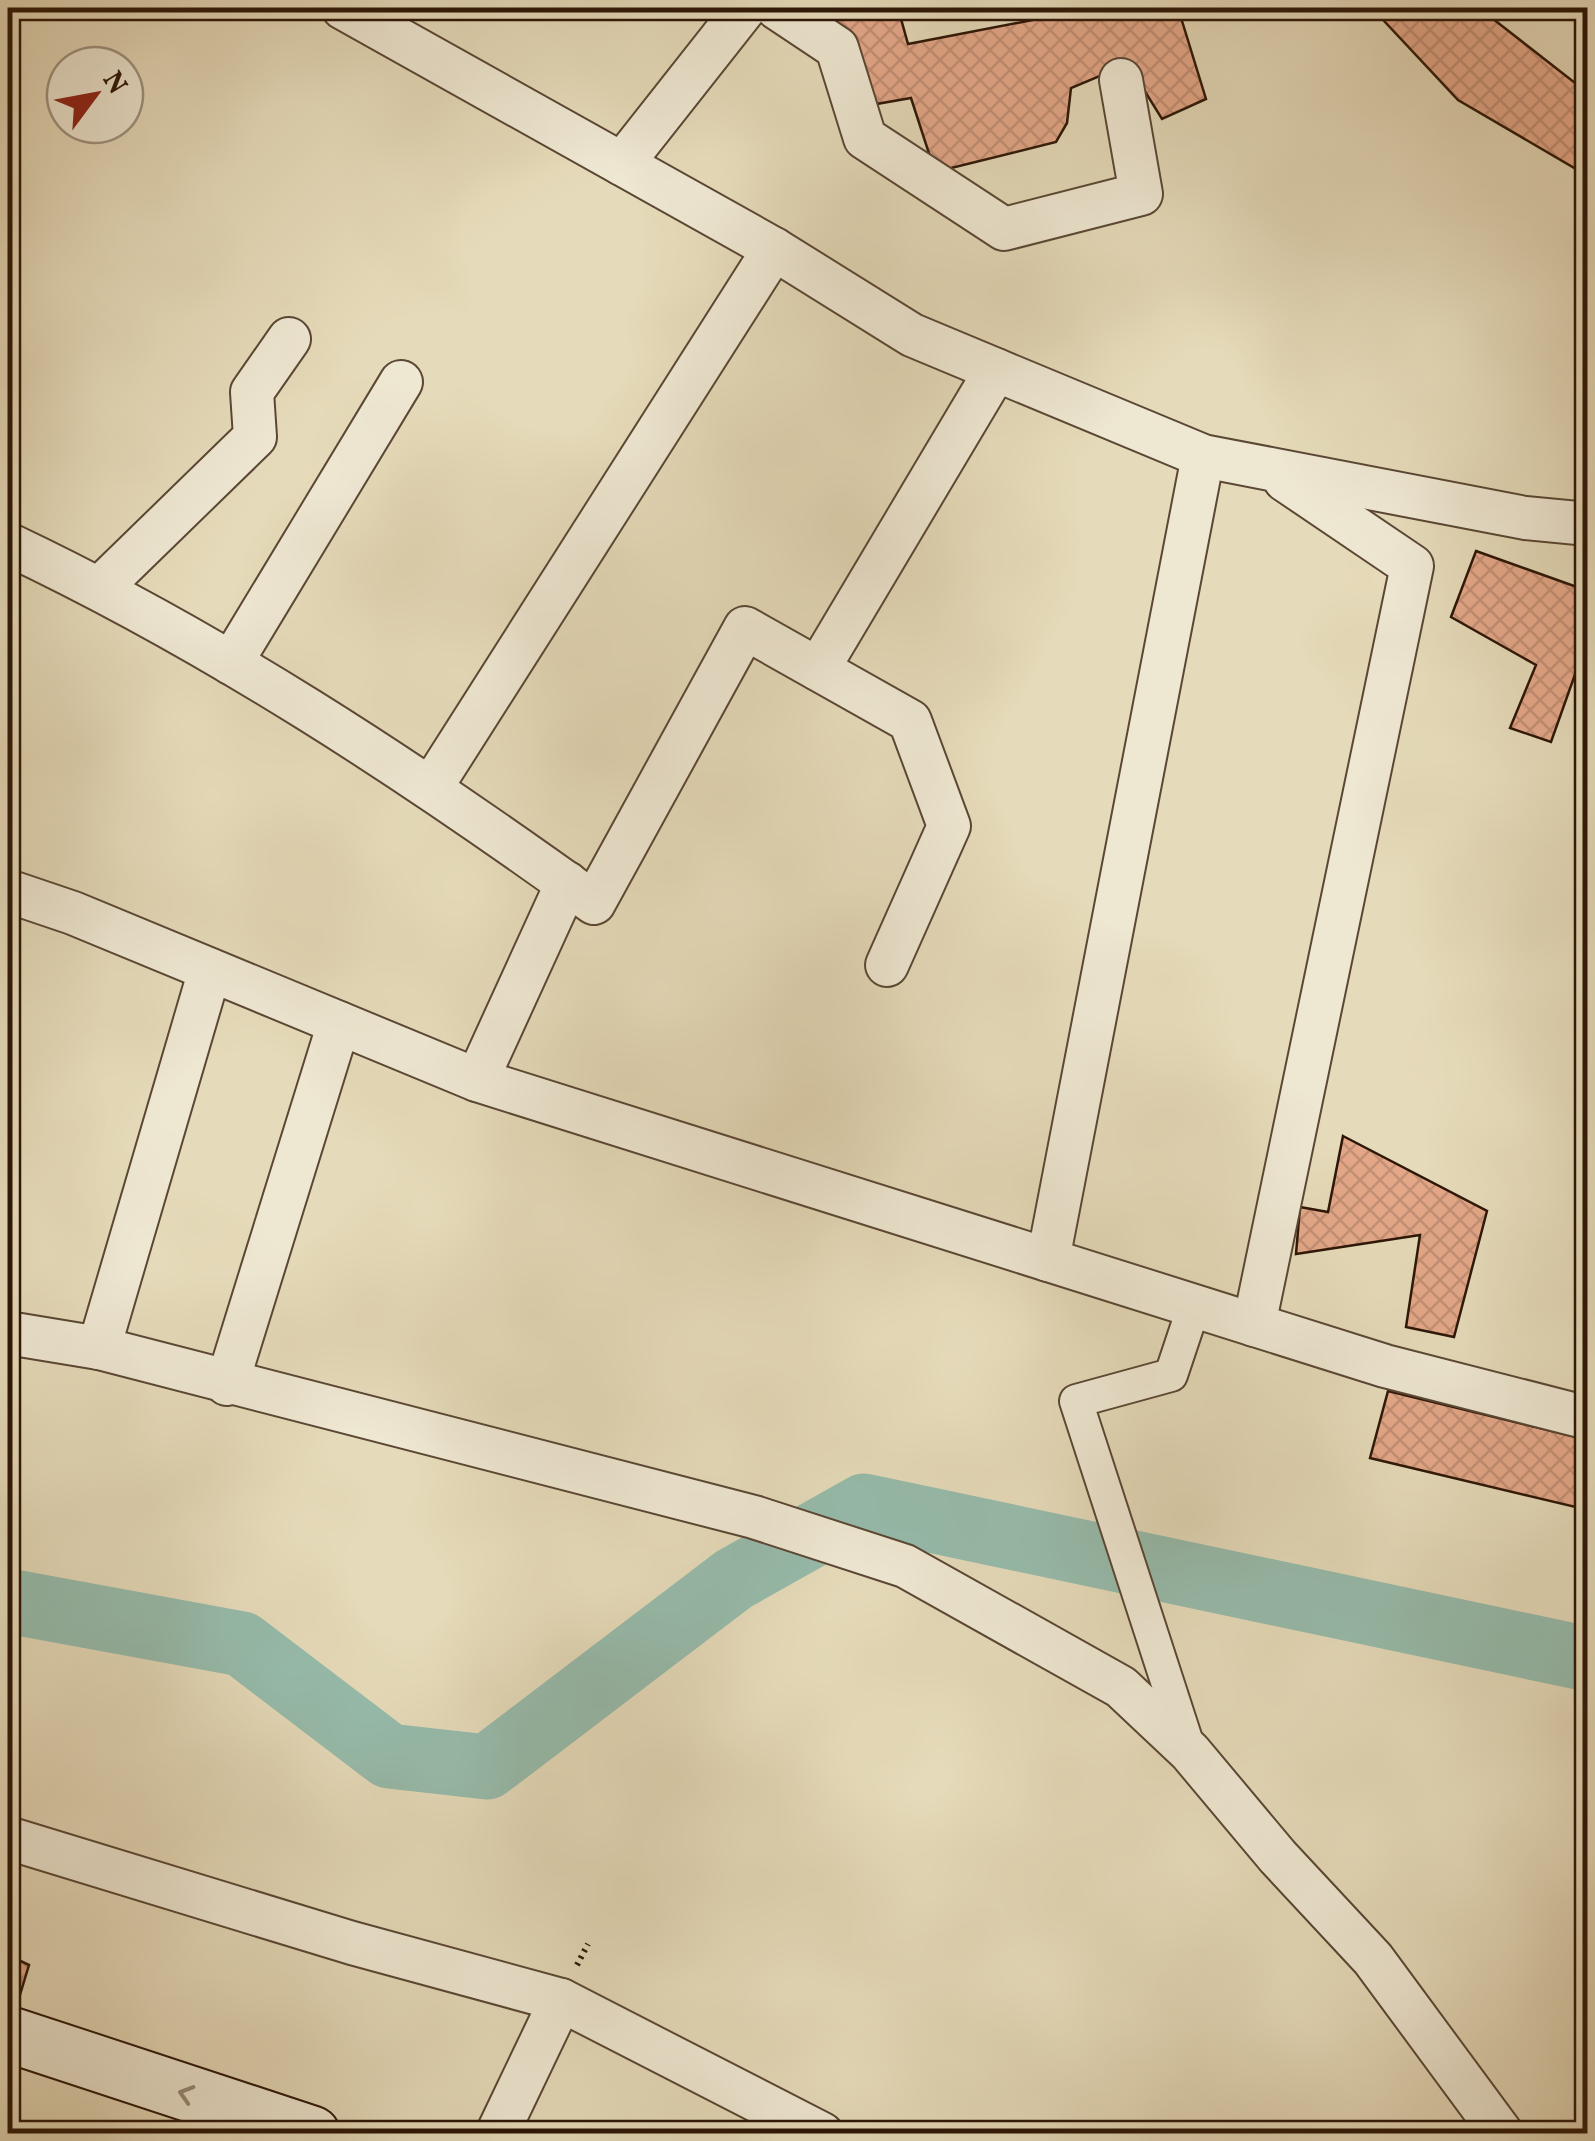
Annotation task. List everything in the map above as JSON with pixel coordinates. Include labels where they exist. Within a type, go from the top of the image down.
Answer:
[{"type":"main road","points":[[8,2034],[312,2134]]},
{"type":"main road","points":[[8,2076],[191,2134]]},
{"type":"street","points":[[343,8],[774,249],[912,335],[1203,456],[1524,518],[1588,524]]},
{"type":"street","points":[[622,164],[745,8]]},
{"type":"street","points":[[776,8],[837,48],[865,138],[1004,229],[1141,194],[1121,80]]},
{"type":"street","points":[[432,786],[774,249]]},
{"type":"street","points":[[100,588],[255,437],[252,392],[288,339]]},
{"type":"street","points":[[818,669],[996,370]]},
{"type":"street","points":[[231,663],[402,382]]},
{"type":"street","points":[[1048,1260],[1203,456]]},
{"type":"street","points":[[1254,1325],[1412,566],[1268,468]]},
{"type":"street","points":[[8,544],[100,588],[432,786],[594,903],[745,628],[910,721],[949,826],[887,965]]},
{"type":"street","points":[[478,1080],[567,884]]},
{"type":"street","points":[[8,891],[478,1080],[1385,1366],[1588,1418]]},
{"type":"street","points":[[99,1348],[210,970]]},
{"type":"street","points":[[227,1384],[340,1023]]},
{"type":"street","points":[[1190,1752],[1076,1401],[1172,1375],[1194,1306]]},
{"type":"street","points":[[8,1333],[99,1348],[754,1517],[905,1566],[1122,1687],[1190,1752],[1278,1857],[1373,1959],[1502,2134]]},
{"type":"street","points":[[8,1838],[352,1944],[561,2000],[822,2134]]},
{"type":"street","points":[[497,2134],[561,2000]]},
{"type":"building","points":[[849,8],[898,8],[908,44],[1095,8],[1178,8],[1206,99],[1162,119],[1128,64],[1071,88],[1067,123],[1056,142],[935,172],[911,98],[865,106],[832,13]]},
{"type":"building","points":[[1372,8],[1479,8],[1588,93],[1588,176],[1458,100]]},
{"type":"building","points":[[1476,551],[1588,591],[1588,638],[1551,742],[1510,728],[1536,665],[1451,617]]},
{"type":"building","points":[[1343,1136],[1487,1211],[1454,1337],[1406,1327],[1420,1235],[1296,1254],[1300,1207],[1328,1212]]},
{"type":"building","points":[[1388,1391],[1588,1440],[1588,1510],[1370,1458]]},
{"type":"building","points":[[8,1955],[29,1965],[16,2008],[8,2005]]},
{"type":"waterway","points":[[8,1601],[242,1644],[389,1756],[487,1767],[734,1579],[864,1506],[1588,1659]]}]
